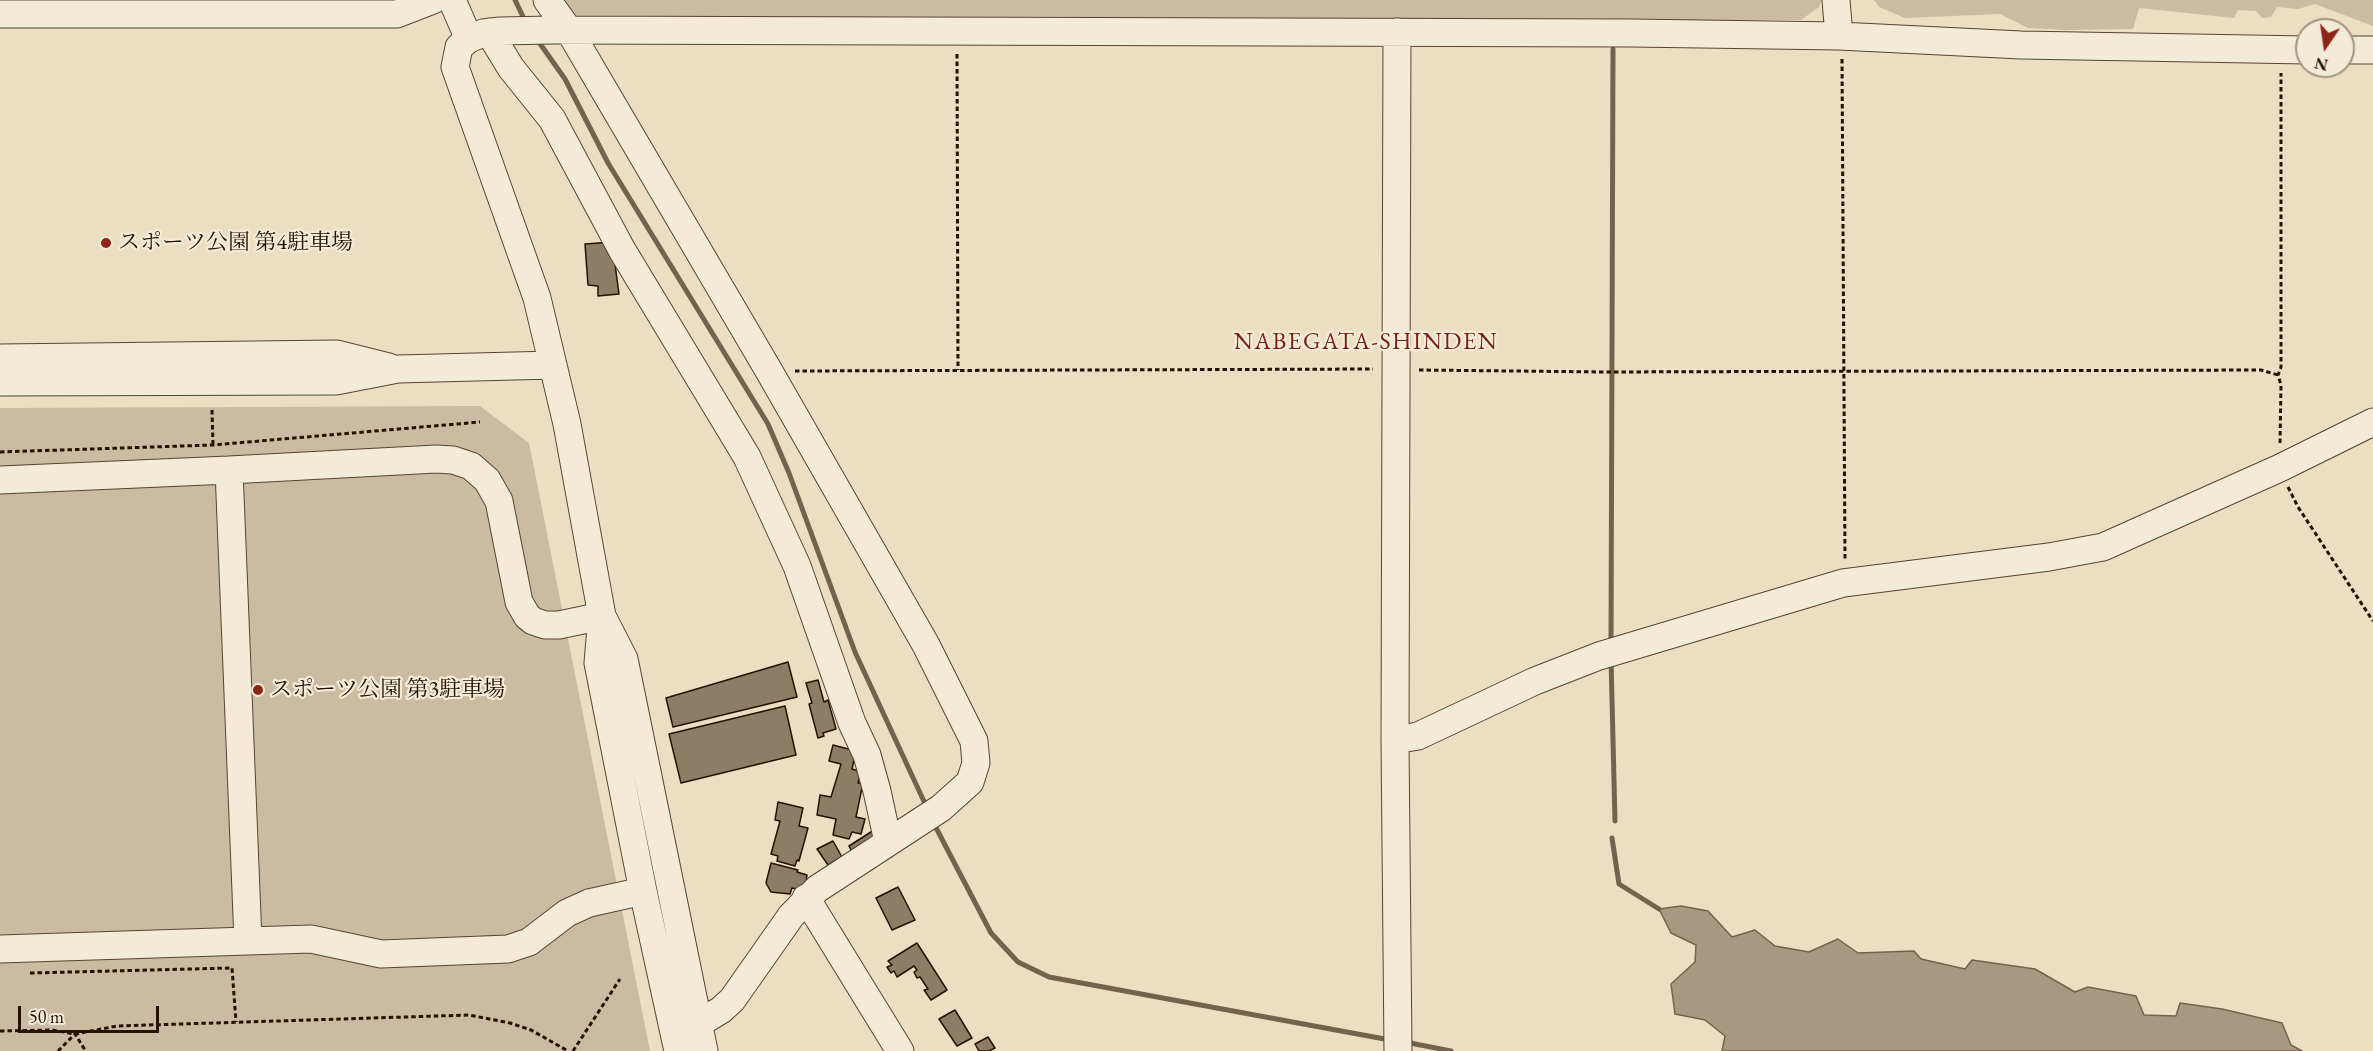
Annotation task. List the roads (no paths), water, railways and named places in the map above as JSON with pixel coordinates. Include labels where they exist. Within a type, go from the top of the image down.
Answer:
[{"type":"street","points":[[0,14],[397,14],[433,0]]},
{"type":"street","points":[[452,0],[486,34],[552,118],[622,250],[747,457],[797,566],[852,723],[867,755],[891,840]]},
{"type":"street","points":[[547,0],[561,31],[769,371],[926,645],[974,741],[976,763],[970,782],[941,808],[835,876],[806,898],[763,954],[732,1000],[721,1010],[699,1023],[677,1044]]},
{"type":"street","points":[[1836,0],[1839,36]]},
{"type":"street","points":[[677,1044],[643,891],[598,663],[602,616],[567,424],[537,298],[455,68],[459,47],[486,34],[561,31],[1397,32],[1839,36],[2021,45],[2294,50]]},
{"type":"street","points":[[1397,32],[1395,740],[1398,1051]]},
{"type":"street","points":[[2355,50],[2373,50]]},
{"type":"street","points":[[0,358],[337,354],[398,369]]},
{"type":"street","points":[[0,382],[336,381],[398,369],[554,365]]},
{"type":"street","points":[[1395,740],[1418,736],[1535,681],[1599,656],[1846,583],[2049,557],[2103,547],[2280,468],[2373,422]]},
{"type":"street","points":[[0,480],[217,462],[453,460],[471,466],[487,480],[499,501],[519,602],[526,616],[545,625],[559,625],[602,616]]},
{"type":"street","points":[[217,462],[248,941]]},
{"type":"street","points":[[602,616],[624,659],[704,1051]]},
{"type":"street","points":[[0,948],[312,939],[381,954],[508,949],[529,942],[567,913],[589,903],[643,891]]},
{"type":"street","points":[[806,898],[900,1051]]},
{"type":"waterway","points":[[515,0],[526,23]]},
{"type":"waterway","points":[[536,38],[565,79],[608,163],[768,424],[789,473],[855,652],[927,808]]},
{"type":"waterway","points":[[1611,644],[1613,49]]},
{"type":"waterway","points":[[1611,659],[1615,821]]},
{"type":"waterway","points":[[933,822],[991,933],[1018,962],[1049,977],[1390,1040]]},
{"type":"waterway","points":[[1612,838],[1619,884],[1659,909]]},
{"type":"waterway","points":[[1405,1042],[1451,1051]]},
{"type":"place","name":"スポーツ公園 第4駐車場","points":[[106,243]]},
{"type":"place","name":"スポーツ公園 第3駐車場","points":[[258,690]]},
{"type":"district","name":"NABEGATA-SHINDEN","points":[[1366,342]]}]
